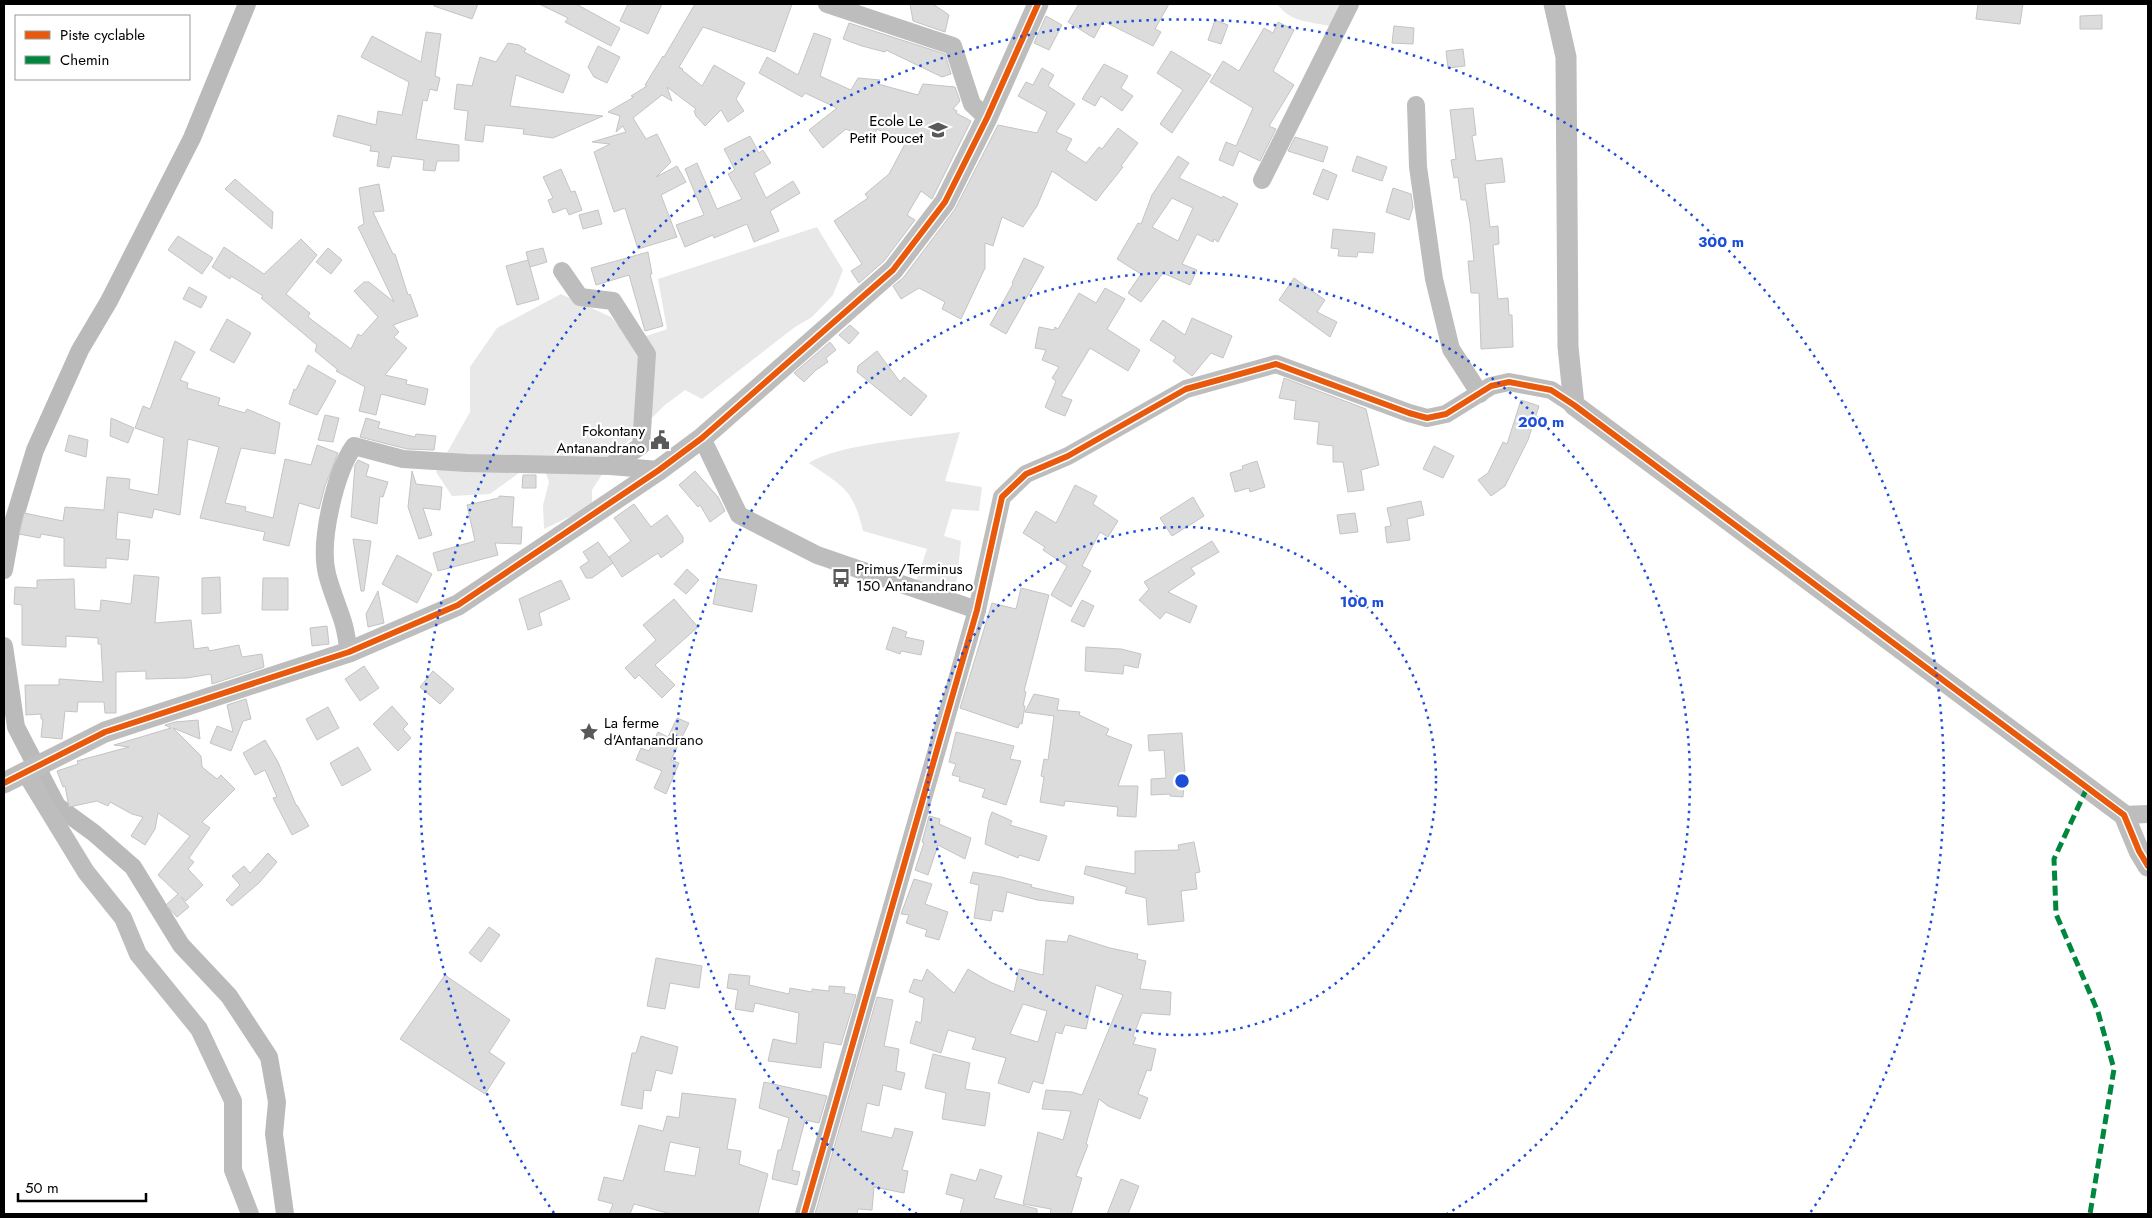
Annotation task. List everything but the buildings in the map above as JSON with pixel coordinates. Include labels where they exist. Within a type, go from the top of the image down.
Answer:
[{"type":"street","points":[[827,4],[953,46],[972,104],[987,118]]},
{"type":"street","points":[[4,783],[105,732],[349,652],[458,605],[659,470],[702,438],[893,270],[944,202],[987,118],[1038,4]]},
{"type":"street","points":[[1262,180],[1350,4]]},
{"type":"street","points":[[1554,4],[1566,57],[1568,346],[1574,405]]},
{"type":"street","points":[[1416,105],[1418,167],[1434,279],[1451,349],[1480,394]]},
{"type":"street","points":[[562,271],[580,297],[613,301],[647,354],[641,446],[610,466]]},
{"type":"street","points":[[804,1214],[977,610],[1002,497],[1026,474],[1068,456],[1186,389],[1276,364],[1427,418],[1446,414],[1491,386],[1509,382],[1550,390],[1574,405],[2124,815],[2139,851],[2148,866]]},
{"type":"street","points":[[702,438],[738,515],[818,555],[977,610]]},
{"type":"street","points":[[349,652],[344,623],[327,573],[325,546],[334,492],[347,456],[354,446],[403,459],[467,463],[610,466],[659,470]]},
{"type":"street","points":[[25,772],[86,872],[123,918],[138,954],[199,1029],[233,1101],[233,1170],[250,1214]]},
{"type":"street","points":[[2124,815],[2148,814]]},
{"type":"shaded area","points":[[1277,4],[1350,4],[1330,26],[1294,18]]},
{"type":"shaded area","points":[[817,227],[843,270],[833,295],[812,317],[795,327],[702,399],[685,390],[665,405],[615,454],[592,490],[592,506],[544,529],[543,505],[549,482],[545,470],[523,470],[490,494],[452,496],[436,472],[470,412],[470,367],[497,328],[561,294],[611,317],[632,341],[667,329],[658,279]]},
{"type":"shaded area","points":[[960,432],[945,481],[982,487],[979,511],[952,509],[944,536],[961,541],[957,580],[946,599],[914,588],[927,549],[863,531],[855,506],[845,490],[809,463],[822,456],[860,446]]},
{"type":"waterway","points":[[4,570],[12,526],[35,450],[80,350],[109,301],[192,138],[247,4]]},
{"type":"waterway","points":[[4,646],[16,727],[57,806],[94,833],[133,867],[181,945],[229,996],[269,1057],[277,1102],[274,1134],[285,1214]]},
{"type":"marked path","points":[[2087,788],[2054,859],[2056,914],[2098,1012],[2114,1069],[2090,1214]]},
{"type":"cycle path","points":[[4,783],[105,732],[349,652],[458,605],[659,470],[702,438],[893,270],[945,202],[987,118],[1038,4]]},
{"type":"cycle path","points":[[804,1214],[977,610],[1002,497],[1026,474],[1068,456],[1186,389],[1276,364],[1427,418],[1446,414],[1491,386],[1509,382],[1551,390],[1574,405],[2124,815],[2139,851],[2148,866]]},
{"type":"place","name":"Ecole Le Petit Poucet","points":[[938,130]]},
{"type":"place","name":"Fokontany Antanandrano","points":[[660,440]]},
{"type":"place","name":"Primus/Terminus 150 Antanandrano","points":[[841,578]]},
{"type":"place","name":"La ferme d'Antanandrano","points":[[589,732]]}]
